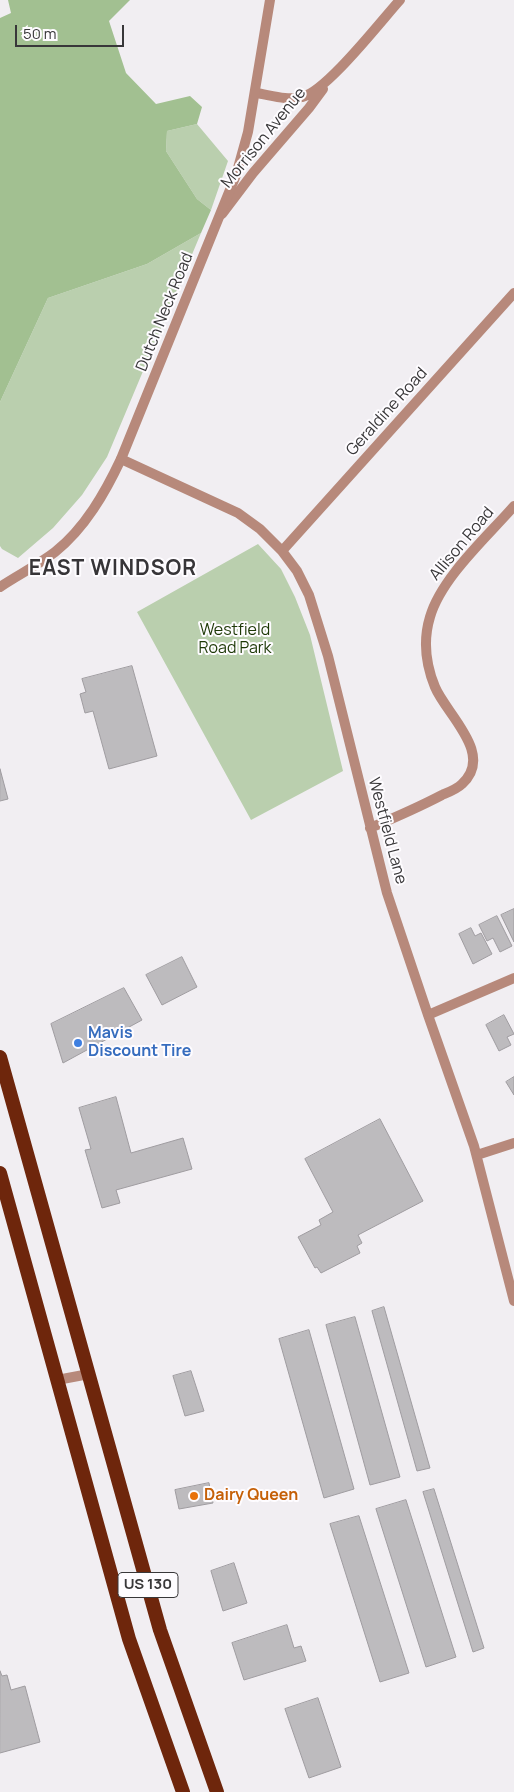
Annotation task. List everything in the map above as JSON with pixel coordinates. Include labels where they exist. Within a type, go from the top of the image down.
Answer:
[{"type":"highway","name":"US 130","points":[[0,1057],[160,1630],[217,1792]]},
{"type":"highway","name":"US 130","points":[[0,1173],[130,1639],[183,1792]]},
{"type":"street","name":"Dutch Neck Road","points":[[0,587],[55,552],[77,530],[102,497],[121,459],[236,175],[256,93],[270,0]]},
{"type":"street","name":"Morrison Avenue","points":[[221,214],[253,173],[309,108],[330,79],[400,0]]},
{"type":"street","name":"Morrison Avenue","points":[[256,93],[290,99],[302,97],[314,93],[330,79]]},
{"type":"street","name":"Geraldine Road","points":[[282,551],[514,293]]},
{"type":"street","name":"Westfield Lane","points":[[121,459],[238,513],[260,528],[282,551],[297,571],[312,605],[328,656],[387,893],[477,1155],[514,1301]]},
{"type":"street","name":"Allison Road","points":[[370,828],[457,787],[466,779],[470,772],[472,754],[468,738],[436,690],[430,674],[426,656],[429,618],[435,601],[446,582],[514,506]]},
{"type":"street","points":[[428,1015],[514,978]]},
{"type":"street","points":[[477,1155],[514,1143]]},
{"type":"street","points":[[57,1380],[88,1374]]},
{"type":"green space","points":[[8,0],[130,0],[109,21],[126,73],[156,104],[190,96],[202,107],[197,124],[167,131],[166,151],[197,199],[211,210],[201,233],[147,264],[48,298],[0,402],[0,18],[11,13]]},
{"type":"green space","points":[[197,124],[228,161],[211,210],[197,199],[166,151],[167,131]]},
{"type":"green space","points":[[201,233],[107,457],[82,495],[53,528],[18,558],[2,549],[0,546],[0,402],[48,298],[147,264]]},
{"type":"green space","name":"Westfield Road Park","points":[[258,544],[281,569],[295,597],[310,635],[343,771],[251,820],[137,612]]},
{"type":"building","points":[[132,666],[157,756],[109,769],[93,711],[85,713],[80,694],[86,692],[82,679]]},
{"type":"building","points":[[0,769],[8,799],[0,801]]},
{"type":"building","points":[[514,909],[514,942],[501,915]]},
{"type":"building","points":[[497,916],[512,946],[500,952],[493,938],[487,941],[479,925]]},
{"type":"building","points":[[471,928],[475,936],[481,933],[492,954],[473,964],[459,934]]},
{"type":"building","points":[[182,957],[197,987],[162,1005],[146,975]]},
{"type":"building","name":"Mavis Discount Tire","points":[[124,988],[142,1020],[63,1063],[51,1024]]},
{"type":"building","points":[[504,1015],[514,1034],[507,1037],[511,1045],[499,1051],[486,1025]]},
{"type":"building","points":[[514,1077],[514,1095],[506,1082]]},
{"type":"building","points":[[116,1097],[131,1153],[183,1138],[192,1169],[116,1190],[120,1203],[102,1208],[85,1150],[91,1149],[79,1108]]},
{"type":"building","points":[[380,1119],[423,1201],[358,1235],[362,1243],[357,1246],[360,1253],[321,1273],[317,1267],[315,1268],[298,1237],[321,1225],[319,1220],[333,1212],[305,1159]]},
{"type":"building","points":[[384,1307],[430,1468],[417,1471],[372,1311]]},
{"type":"building","points":[[355,1317],[400,1477],[370,1485],[326,1325]]},
{"type":"building","points":[[309,1330],[354,1489],[324,1498],[279,1339]]},
{"type":"building","points":[[191,1371],[204,1411],[185,1416],[173,1376]]},
{"type":"building","name":"Dairy Queen","points":[[209,1483],[213,1503],[179,1509],[175,1490]]},
{"type":"building","points":[[434,1489],[484,1648],[473,1652],[423,1492]]},
{"type":"building","points":[[406,1500],[456,1657],[426,1667],[376,1509]]},
{"type":"building","points":[[359,1516],[409,1673],[380,1682],[330,1524]]},
{"type":"building","points":[[234,1563],[247,1603],[223,1611],[211,1571]]},
{"type":"building","points":[[287,1625],[294,1648],[301,1646],[306,1661],[244,1680],[232,1643]]},
{"type":"building","points":[[0,1671],[2,1676],[7,1675],[11,1690],[25,1686],[40,1742],[0,1753]]},
{"type":"building","points":[[318,1698],[341,1767],[309,1778],[285,1709]]},
{"type":"place","name":"Mavis Discount Tire","points":[[78,1043]]},
{"type":"place","name":"Dairy Queen","points":[[194,1496]]},
{"type":"district","name":"EAST WINDSOR","points":[[113,569]]}]
